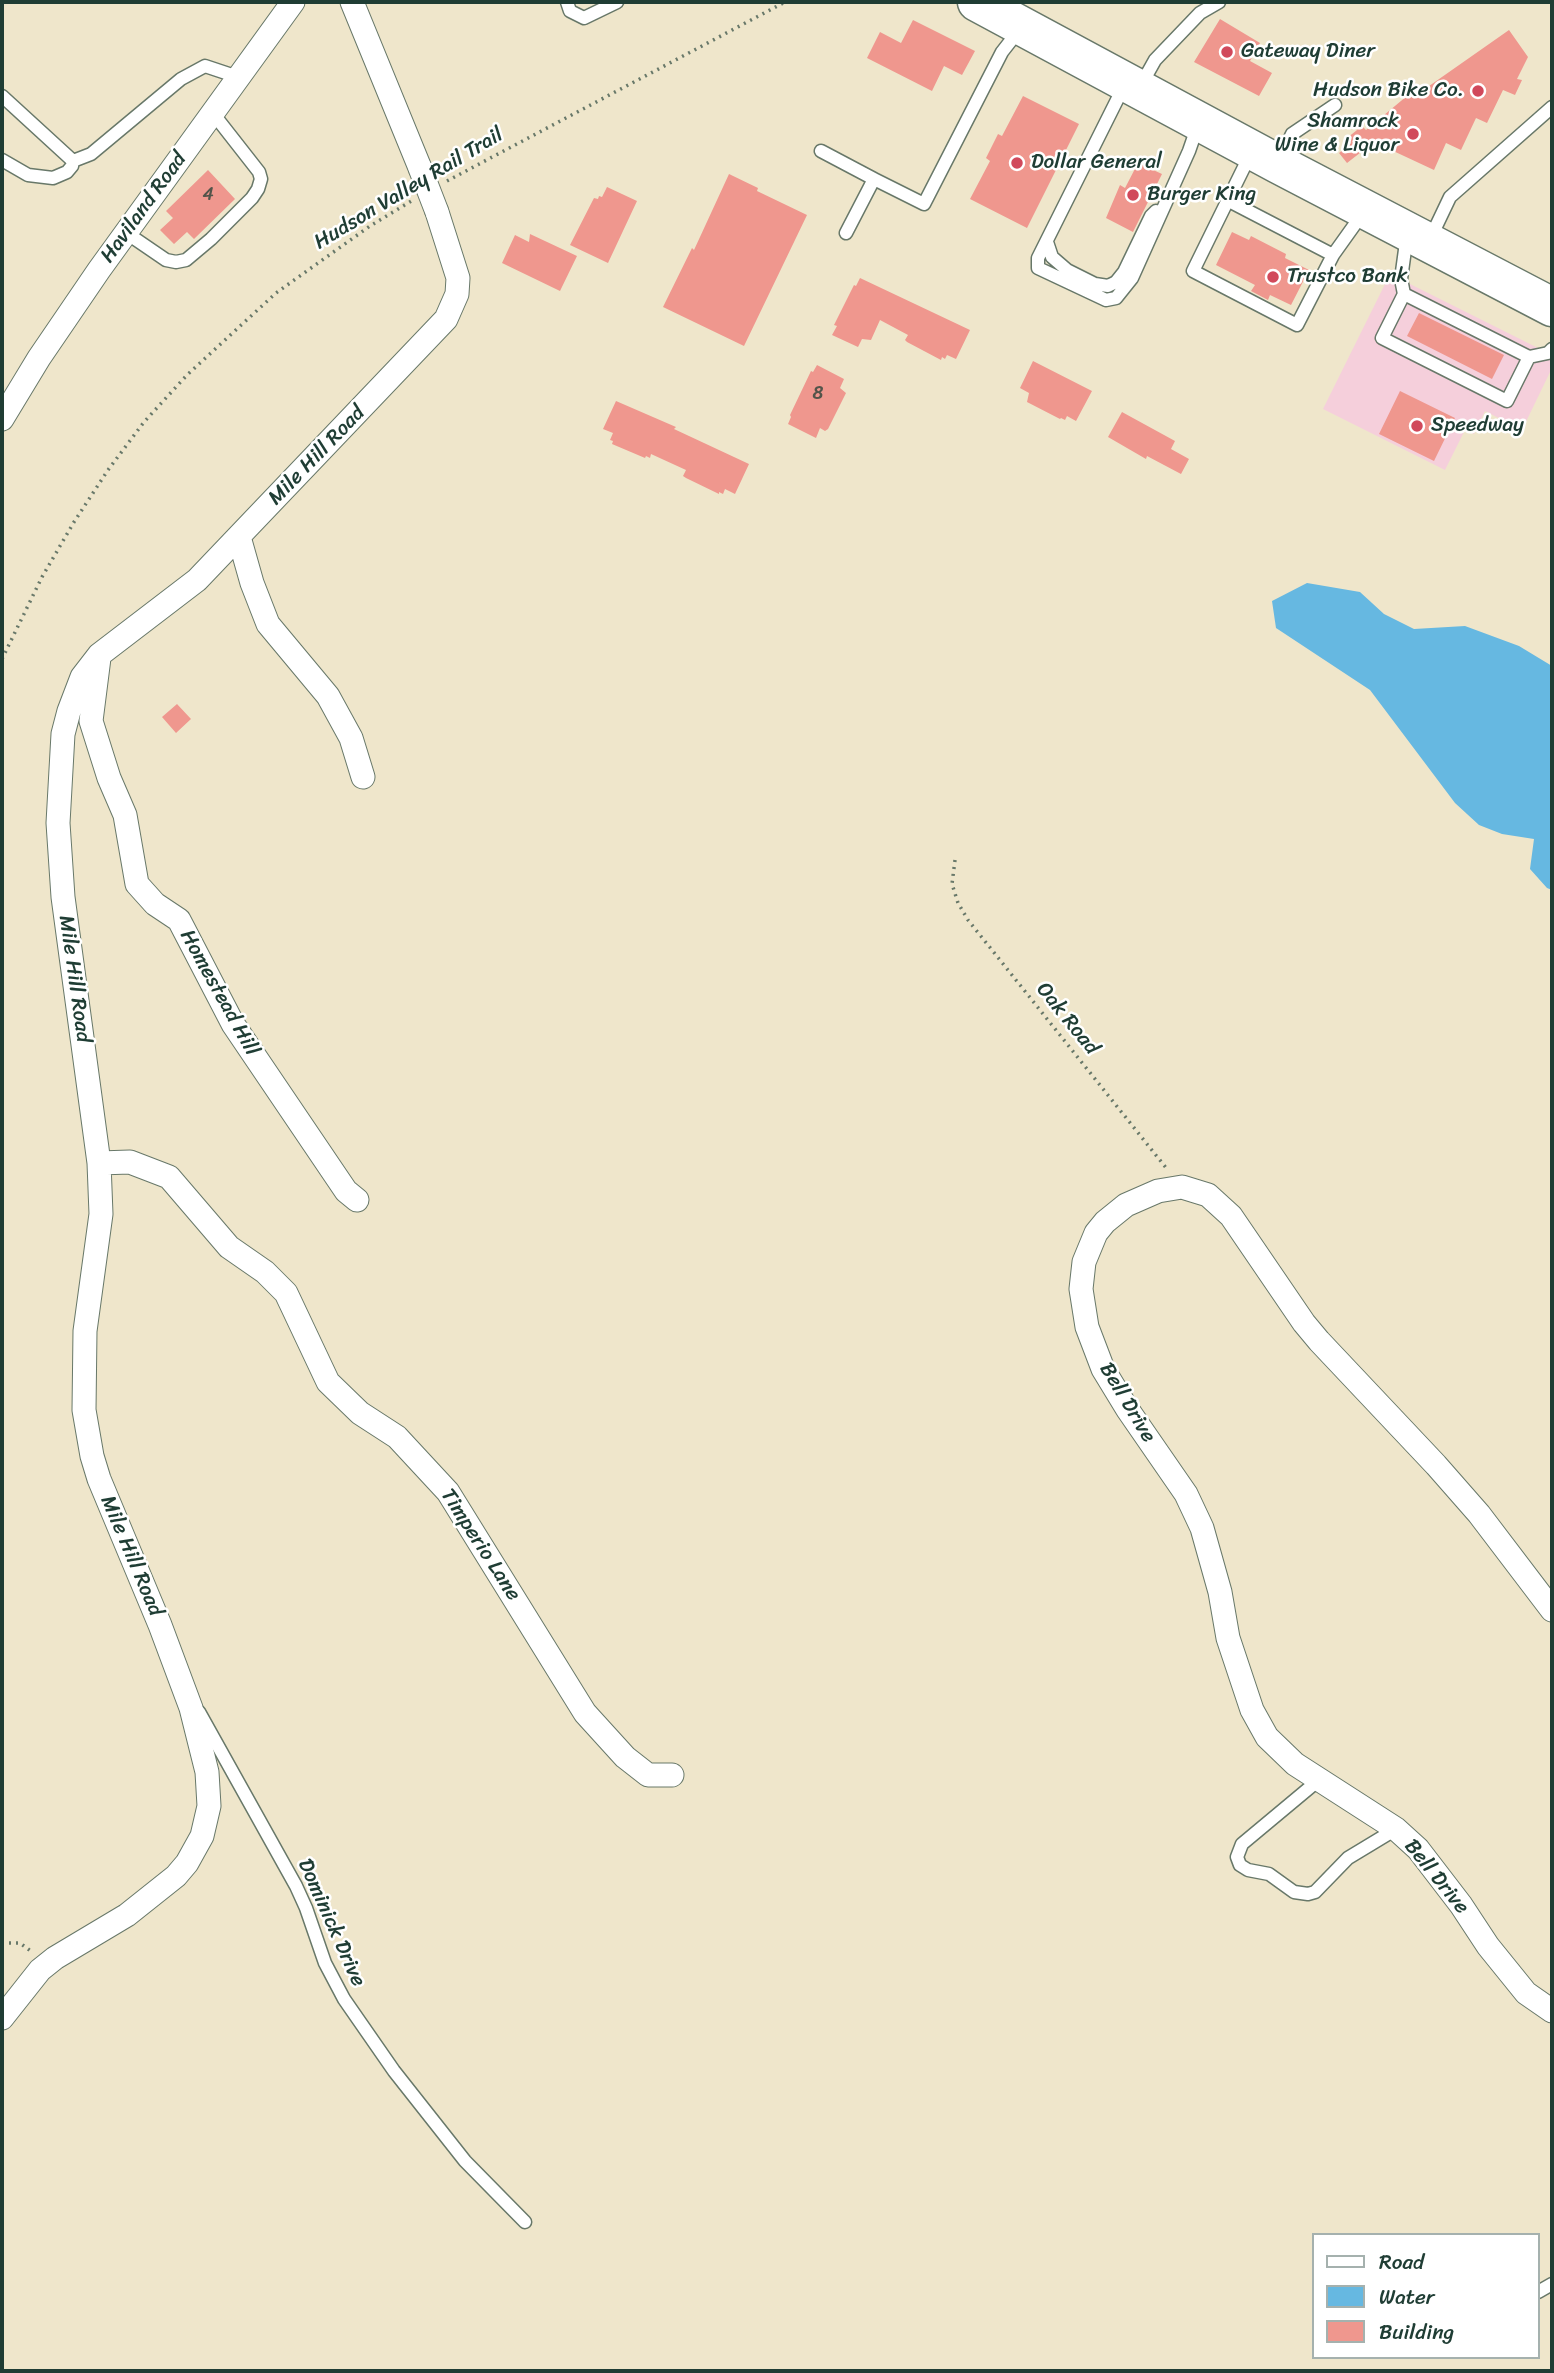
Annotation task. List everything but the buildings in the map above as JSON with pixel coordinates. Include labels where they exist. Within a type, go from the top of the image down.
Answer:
[{"type":"highway","points":[[977,2],[1552,307]]},
{"type":"street","name":"Haviland Road","points":[[2,419],[39,358],[125,232],[293,2]]},
{"type":"street","name":"Mile Hill Road","points":[[2,2018],[26,1985],[47,1964],[147,1901],[176,1876],[195,1850],[206,1821],[209,1790],[203,1751],[183,1685],[108,1502],[87,1433],[83,1410],[83,1357],[101,1214],[99,1163],[62,897],[58,823],[63,734],[82,677],[99,655],[197,580],[446,320],[457,293],[458,278],[437,212],[352,2]]},
{"type":"street","points":[[239,537],[252,583],[268,624],[328,696],[351,738],[363,777]]},
{"type":"street","name":"Homestead Hill","points":[[99,655],[91,721],[109,778],[125,815],[137,884],[155,904],[178,920],[233,1024],[346,1191],[356,1200]]},
{"type":"street","name":"Timperio Lane","points":[[99,1163],[130,1162],[169,1177],[229,1247],[265,1272],[286,1293],[328,1382],[359,1413],[397,1437],[449,1492],[585,1713],[625,1757],[648,1775],[672,1775]]},
{"type":"street","points":[[1182,1187],[1208,1195],[1231,1216],[1304,1323],[1470,1504],[1552,1610]]},
{"type":"street","name":"Bell Drive","points":[[1182,1187],[1158,1191],[1126,1205],[1105,1222],[1096,1233],[1084,1262],[1081,1289],[1087,1327],[1103,1369],[1186,1494],[1202,1528],[1220,1592],[1228,1637],[1252,1710],[1267,1737],[1295,1764],[1396,1829],[1418,1849],[1488,1946],[1526,1993],[1552,2011]]},
{"type":"lane","points":[[568,2],[570,11],[584,18],[617,2]]},
{"type":"lane","points":[[1199,121],[1189,150],[1132,278],[1116,298],[1106,300],[1038,268],[1038,258],[1133,86],[1200,13],[1219,2]]},
{"type":"lane","points":[[821,151],[924,204],[1002,52],[1022,26]]},
{"type":"lane","points":[[2,160],[28,175],[53,178],[67,172],[73,161],[91,154],[181,79],[205,66],[238,77]]},
{"type":"lane","points":[[2,96],[73,161]]},
{"type":"lane","points":[[1335,105],[1292,134],[1265,157],[1229,201],[1193,271],[1297,325],[1333,254],[1365,209]]},
{"type":"lane","points":[[1528,357],[1507,401],[1382,338],[1404,294],[1401,279],[1418,237],[1450,197],[1552,107]]},
{"type":"lane","points":[[125,232],[166,260],[186,260],[211,239],[258,189],[261,179],[258,172],[212,112]]},
{"type":"lane","points":[[846,233],[874,179]]},
{"type":"lane","points":[[1229,201],[1333,254]]},
{"type":"lane","points":[[1404,294],[1528,357],[1548,353],[1552,348]]},
{"type":"lane","name":"Dominick Drive","points":[[183,1685],[290,1875],[306,1908],[325,1963],[344,1999],[394,2071],[465,2161],[525,2222]]},
{"type":"lane","points":[[1320,1779],[1241,1844],[1237,1857],[1240,1865],[1248,1870],[1269,1874],[1294,1892],[1308,1894],[1315,1892],[1348,1858],[1396,1829]]},
{"type":"path","name":"Hudson Valley Rail Trail","points":[[440,185],[785,2]]},
{"type":"path","name":"Hudson Valley Rail Trail","points":[[2,659],[42,577],[74,522],[107,470],[144,422],[187,375],[276,293],[370,226],[420,196]]},
{"type":"path","name":"Oak Road","points":[[956,860],[952,884],[958,903],[968,920],[1182,1187]]},
{"type":"path","points":[[2,1944],[20,1944],[47,1964]]},
{"type":"shaded area","points":[[1390,274],[1552,355],[1552,368],[1522,430],[1485,411],[1474,434],[1465,430],[1445,470],[1323,409]]},
{"type":"water","points":[[1307,583],[1360,592],[1384,614],[1414,629],[1465,626],[1519,646],[1552,666],[1552,890],[1530,869],[1534,839],[1502,834],[1479,825],[1455,803],[1370,690],[1276,628],[1272,601]]},
{"type":"place","name":"Gateway Diner","points":[[1227,52]]},
{"type":"place","name":"Hudson Bike Co.","points":[[1478,91]]},
{"type":"place","name":"Shamrock Wine & Liquor","points":[[1413,134]]},
{"type":"place","name":"Dollar General","points":[[1017,163]]},
{"type":"place","name":"Burger King","points":[[1133,195]]},
{"type":"place","name":"Trustco Bank","points":[[1273,277]]},
{"type":"place","name":"Speedway","points":[[1417,426]]}]
